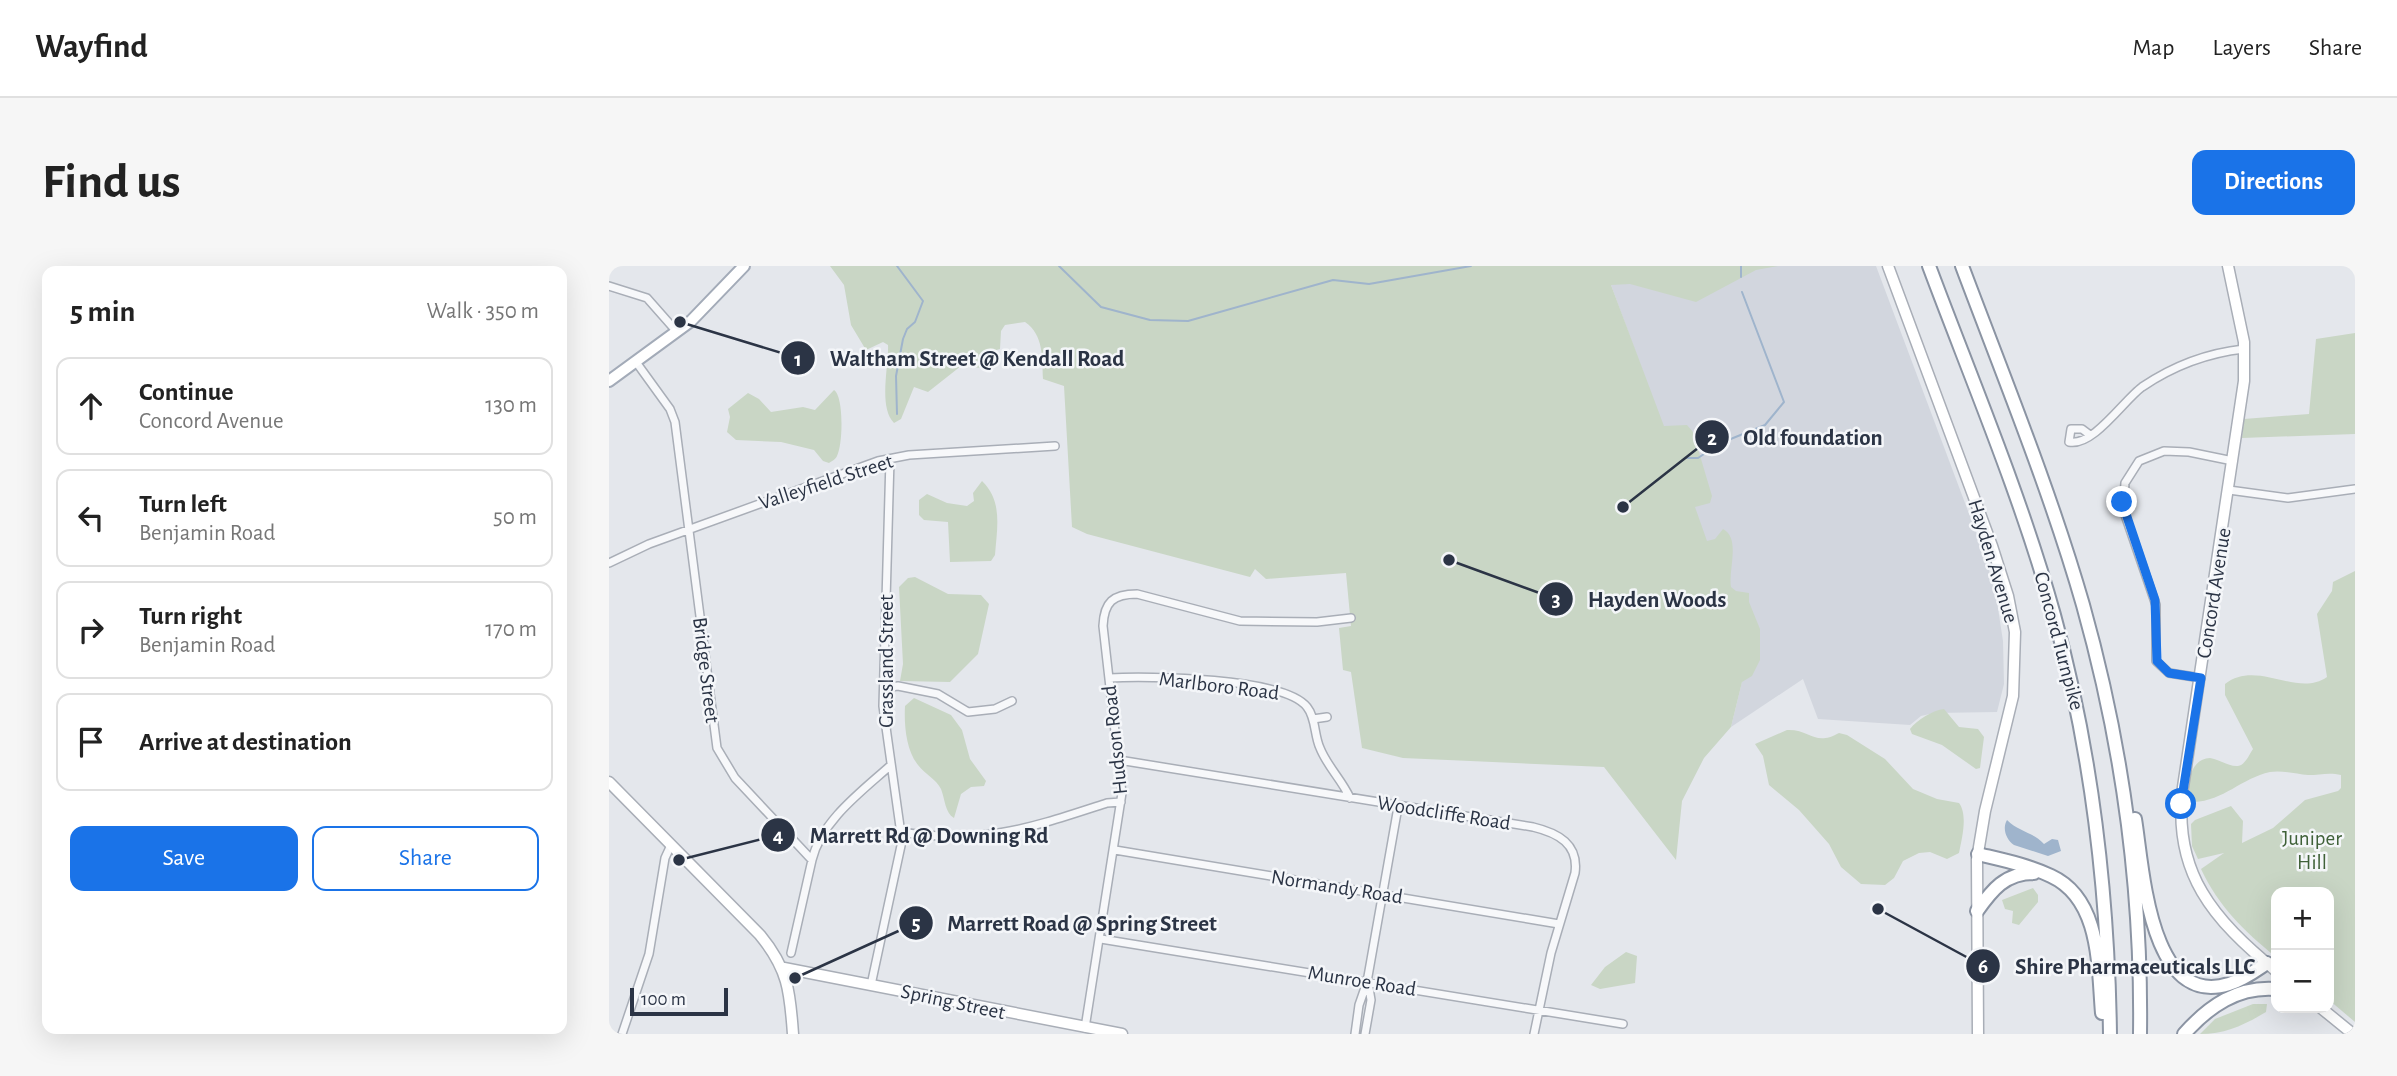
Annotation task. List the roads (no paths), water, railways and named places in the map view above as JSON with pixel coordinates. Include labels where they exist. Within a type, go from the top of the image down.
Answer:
[{"type":"highway","name":"Concord Turnpike","points":[[1929,266],[2032,545],[2071,683],[2098,835],[2108,952],[2108,1034]]},
{"type":"highway","name":"Concord Turnpike","points":[[1962,266],[2069,557],[2100,672],[2120,772],[2135,894],[2140,1034]]},
{"type":"highway","points":[[2120,772],[2133,805],[2155,932],[2168,960],[2191,980],[2214,986],[2234,983],[2271,967]]},
{"type":"highway","points":[[1978,854],[2041,873],[2070,889],[2087,914],[2108,1034]]},
{"type":"highway","points":[[1977,911],[2005,880],[2022,873],[2041,873]]},
{"type":"highway","points":[[2184,1034],[2205,1012],[2227,998],[2249,991],[2271,989]]},
{"type":"main road","points":[[609,381],[677,332],[709,304],[744,266]]},
{"type":"main road","name":"Hayden Avenue","points":[[1888,266],[1987,533],[2012,614],[2016,661],[2013,696],[1986,804],[1978,854],[1978,1034]]},
{"type":"main road","name":"Concord Avenue","points":[[2228,266],[2244,349],[2243,389],[2181,804],[2186,853],[2196,883],[2215,914],[2271,967]]},
{"type":"main road","points":[[609,782],[760,935],[784,968],[793,1034]]},
{"type":"main road","name":"Spring Street","points":[[784,968],[1122,1034]]},
{"type":"main road","points":[[2327,1013],[2353,1034]]},
{"type":"street","points":[[609,286],[647,298],[677,332]]},
{"type":"street","points":[[2090,435],[2140,389],[2161,376],[2211,355],[2244,349]]},
{"type":"street","name":"Bridge Street","points":[[636,362],[670,409],[675,422],[717,748],[734,778],[812,860]]},
{"type":"street","name":"Valleyfield Street","points":[[609,563],[688,531],[890,459],[1055,446]]},
{"type":"street","points":[[2201,678],[2169,673],[2157,661],[2155,600],[2124,514],[2122,495],[2134,466],[2157,453],[2189,452],[2233,461]]},
{"type":"street","name":"Grassland Street","points":[[871,985],[899,859],[901,832],[884,688],[890,459]]},
{"type":"street","points":[[2229,490],[2288,498],[2355,489]]},
{"type":"street","name":"Hudson Road","points":[[1085,1028],[1121,802],[1103,617],[1109,600],[1121,594],[1137,594],[1240,621],[1317,622],[1351,618]]},
{"type":"street","name":"Marlboro Road","points":[[1109,678],[1141,676],[1198,680],[1273,688],[1295,696],[1306,705],[1313,719],[1320,750],[1350,798]]},
{"type":"street","points":[[884,688],[898,686],[938,694],[968,712],[995,709],[1013,701]]},
{"type":"street","points":[[1313,719],[1327,717]]},
{"type":"street","name":"Woodcliffe Road","points":[[1119,760],[1551,831],[1566,841],[1577,861],[1559,923],[1534,1034]]},
{"type":"street","points":[[791,953],[816,842],[891,765]]},
{"type":"street","points":[[901,832],[966,838],[1015,832],[1107,803],[1121,802]]},
{"type":"street","points":[[1355,1034],[1359,1005],[1367,982],[1398,807]]},
{"type":"street","points":[[622,1034],[649,954],[665,858],[671,845]]},
{"type":"street","name":"Normandy Road","points":[[1115,850],[1559,923]]},
{"type":"street","name":"Munroe Road","points":[[1101,939],[1623,1024]]},
{"type":"street","points":[[1365,1034],[1371,1000],[1367,982]]},
{"type":"water","points":[[2007,820],[2044,844],[2052,839],[2058,840],[2061,851],[2048,856],[2014,845],[2006,834]]},
{"type":"waterway","points":[[897,266],[923,301],[915,322],[907,329],[903,339],[896,376],[897,414]]},
{"type":"waterway","points":[[1059,266],[1101,307],[1150,320],[1188,321],[1333,280],[1369,284],[1471,266]]},
{"type":"waterway","points":[[1741,266],[1741,277]]},
{"type":"waterway","points":[[1716,445],[1765,425],[1784,402],[1742,292]]},
{"type":"waterway","points":[[1687,458],[1698,458],[1704,454]]},
{"type":"place","name":"Waltham Street @ Kendall Road","points":[[680,322]]},
{"type":"place","name":"Old foundation","points":[[1623,507]]},
{"type":"place","name":"Hayden Woods","points":[[1449,560]]},
{"type":"place","name":"Marrett Rd @ Downing Rd","points":[[679,860]]},
{"type":"place","name":"Shire Pharmaceuticals LLC","points":[[1878,909]]},
{"type":"place","name":"Marrett Road @ Spring Street","points":[[795,978]]},
{"type":"park label","name":"Juniper Hill","points":[[2312,850]]}]
